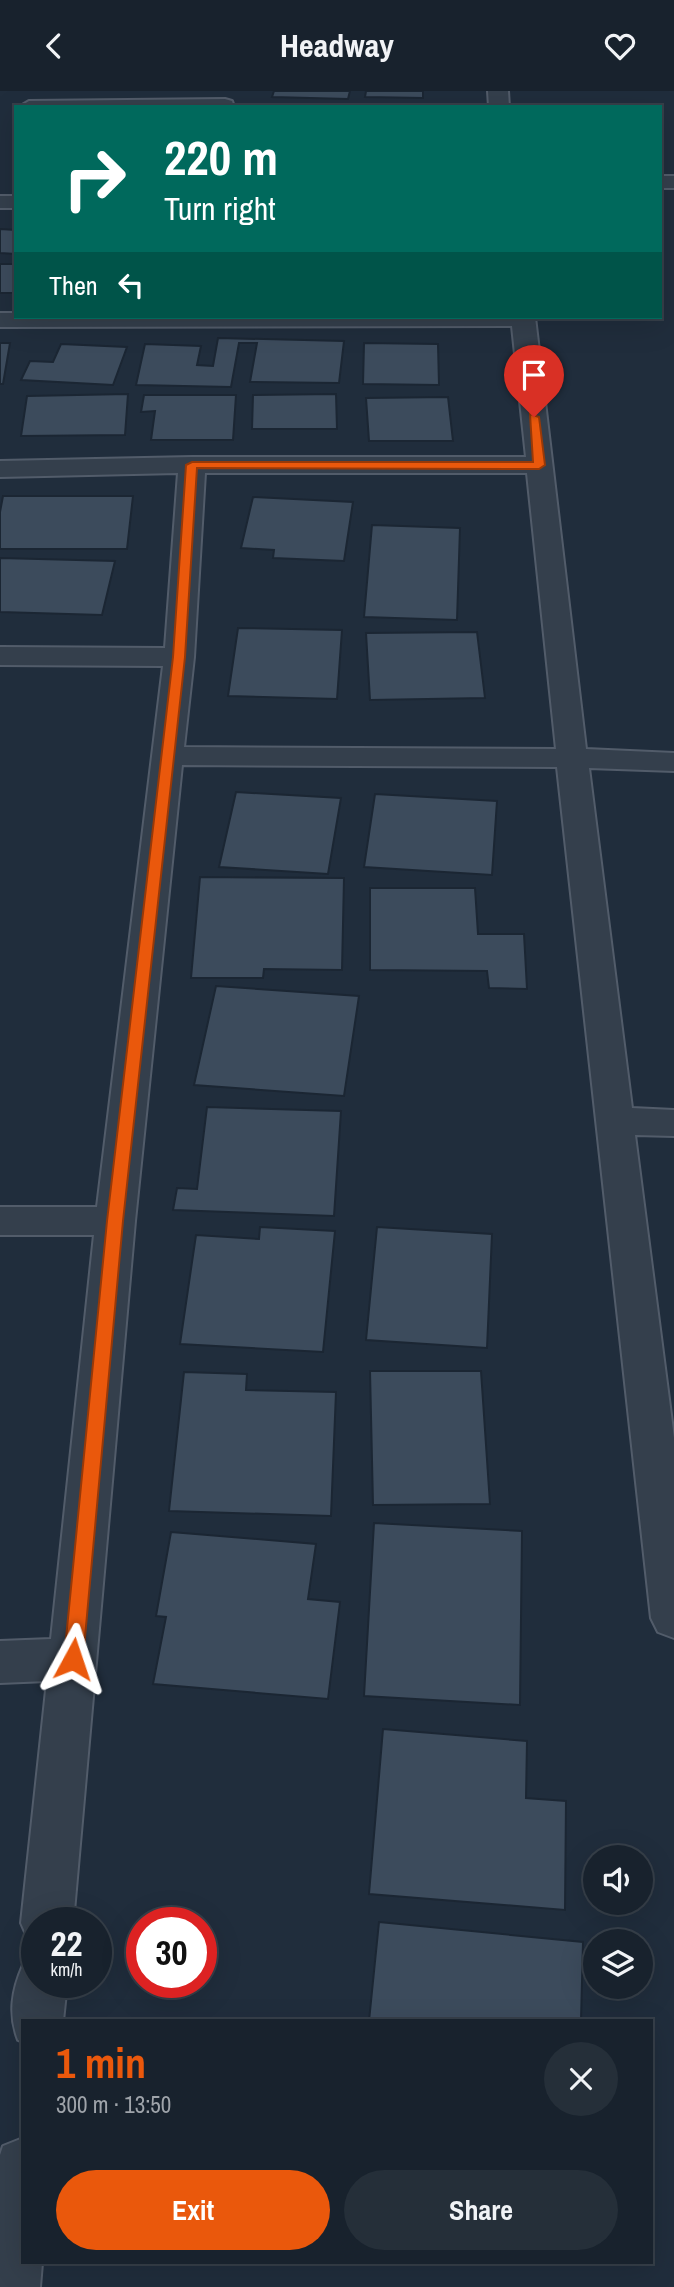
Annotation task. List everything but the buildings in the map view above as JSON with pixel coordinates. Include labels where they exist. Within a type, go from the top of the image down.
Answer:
[{"type":"street","points":[[94,105],[225,101]]},
{"type":"street","points":[[0,320],[102,319]]},
{"type":"street","points":[[523,319],[674,1618]]},
{"type":"street","points":[[0,469],[192,465],[539,465]]},
{"type":"street","points":[[49,1907],[115,1221],[179,657],[192,465]]},
{"type":"street","points":[[0,656],[179,657]]},
{"type":"street","points":[[167,756],[572,758],[674,762]]},
{"type":"street","points":[[615,1121],[674,1123]]},
{"type":"street","points":[[0,1220],[115,1221]]},
{"type":"street","points":[[0,1662],[73,1659]]},
{"type":"street","points":[[37,2019],[39,1998]]},
{"type":"street","points":[[11,2287],[21,2186]]},
{"type":"route","points":[[73,1659],[115,1221],[179,657],[192,465],[539,465],[534,417]]}]
